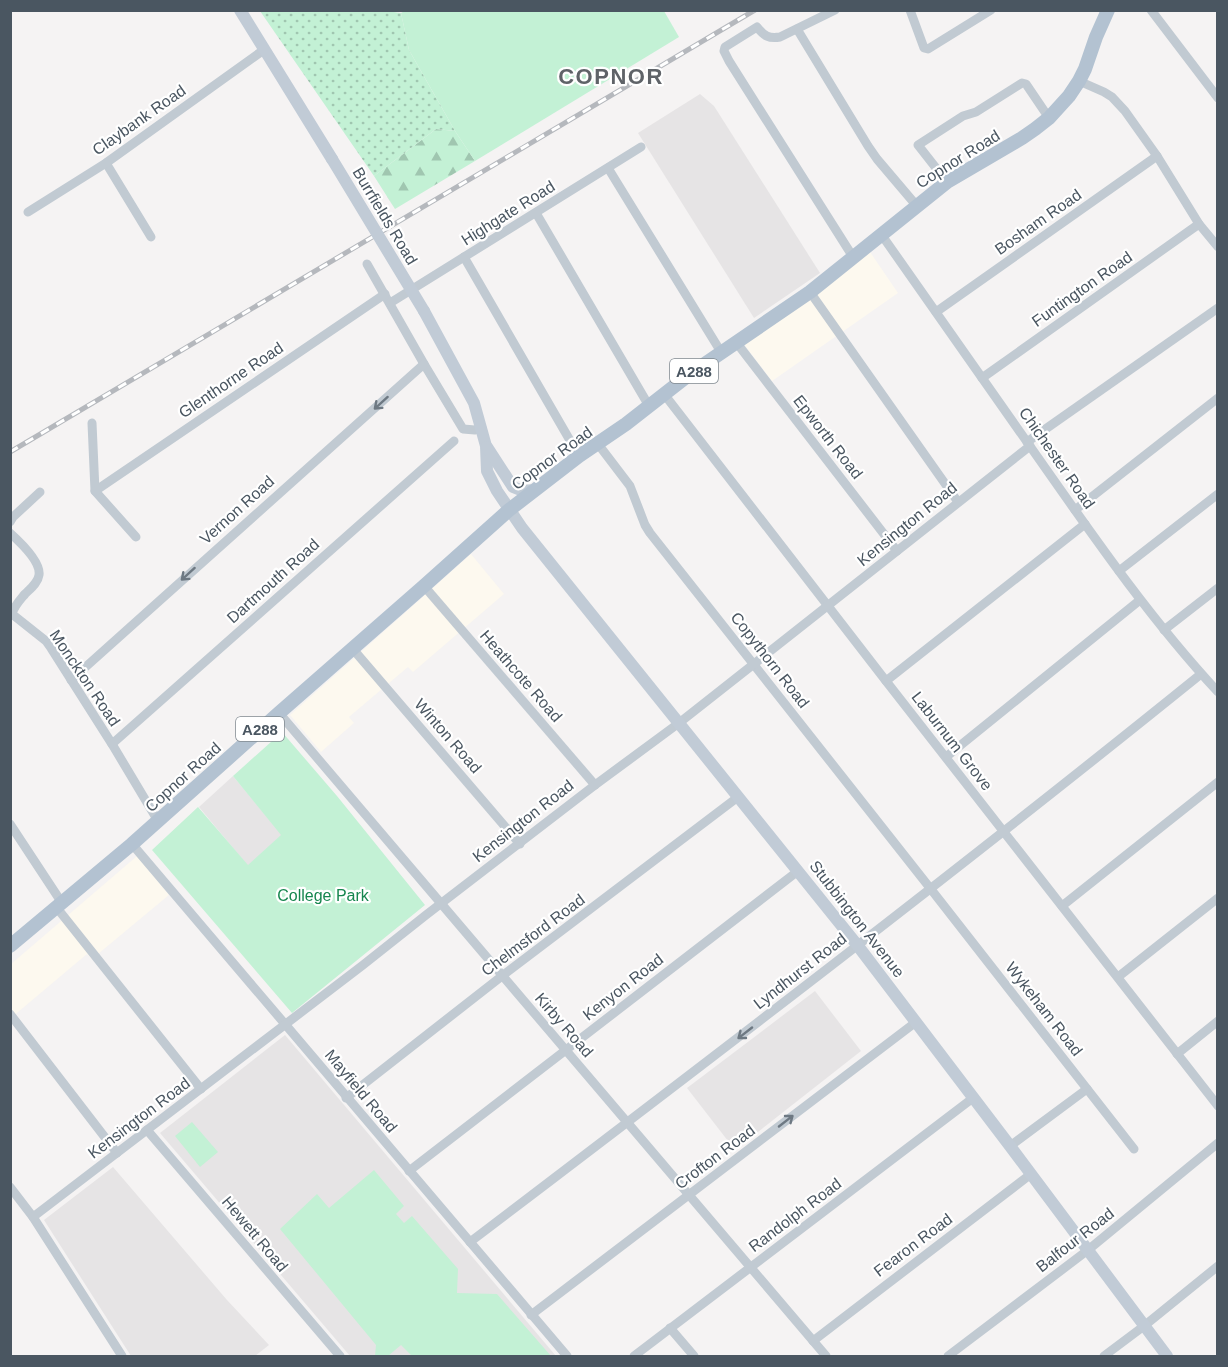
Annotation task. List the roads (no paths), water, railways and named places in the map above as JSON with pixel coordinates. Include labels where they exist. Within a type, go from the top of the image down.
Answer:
[{"type":"main road","name":"Copnor Road","points":[[10,946],[159,821],[509,510],[721,352],[810,291],[946,182],[1022,138],[1049,118],[1079,81],[1108,10]]},
{"type":"street","name":"Burrfields Road","points":[[240,10],[424,311],[466,385],[482,428],[486,446],[487,471],[496,491],[509,510]]},
{"type":"street","points":[[835,10],[780,37],[768,37],[762,34],[757,27],[725,47],[724,54],[853,257]]},
{"type":"street","points":[[910,10],[924,48],[928,49],[991,10]]},
{"type":"street","points":[[1151,10],[1218,98]]},
{"type":"street","points":[[797,28],[868,146],[916,205]]},
{"type":"street","name":"Claybank Road","points":[[28,212],[106,163],[265,49]]},
{"type":"street","points":[[1079,81],[1104,92],[1125,111],[1157,156],[1198,224],[1218,247]]},
{"type":"street","points":[[946,182],[918,145],[963,116],[976,112],[1022,83],[1026,84],[1049,118]]},
{"type":"street","name":"Highgate Road","points":[[390,303],[641,147]]},
{"type":"street","name":"Bosham Road","points":[[936,312],[1157,156]]},
{"type":"street","points":[[106,163],[152,237]]},
{"type":"street","points":[[608,168],[721,352]]},
{"type":"street","points":[[536,213],[649,406]]},
{"type":"street","name":"Funtington Road","points":[[982,378],[1198,224]]},
{"type":"street","name":"Chichester Road","points":[[881,234],[1084,524],[1140,600],[1216,689]]},
{"type":"street","points":[[464,257],[579,456]]},
{"type":"street","points":[[368,264],[463,429],[482,428]]},
{"type":"street","points":[[810,291],[958,502]]},
{"type":"street","name":"Glenthorne Road","points":[[95,491],[385,294]]},
{"type":"street","name":"Kensington Road","points":[[33,1217],[679,723],[829,606],[1029,444],[1218,308]]},
{"type":"street","name":"Epworth Road","points":[[736,342],[897,551]]},
{"type":"street","name":"Vernon Road","points":[[71,680],[424,364]]},
{"type":"street","name":"Laburnum Grove","points":[[664,394],[1218,1106]]},
{"type":"street","points":[[1075,510],[1218,398]]},
{"type":"street","points":[[92,423],[95,491],[136,537]]},
{"type":"street","name":"Dartmouth Road","points":[[112,744],[454,441]]},
{"type":"street","name":"Copythorn Road","points":[[598,444],[630,486],[650,533],[930,888]]},
{"type":"street","name":"Burrfields Road","points":[[486,446],[513,487],[523,491],[535,490]]},
{"type":"street","points":[[10,522],[40,492]]},
{"type":"street","points":[[1119,571],[1218,494]]},
{"type":"street","name":"Stubbington Avenue","points":[[509,510],[858,946],[1167,1356]]},
{"type":"street","points":[[886,681],[1084,524]]},
{"type":"street","name":"Monckton Road","points":[[10,533],[36,561],[39,569],[37,582],[16,604],[12,614],[45,641],[159,821]]},
{"type":"street","name":"Heathcote Road","points":[[424,586],[595,785]]},
{"type":"street","points":[[1164,630],[1218,588]]},
{"type":"street","points":[[946,757],[1140,600]]},
{"type":"street","name":"Winton Road","points":[[352,648],[520,844]]},
{"type":"street","name":"Lyndhurst Road","points":[[470,1242],[858,946],[1201,674]]},
{"type":"street","name":"Kirby Road","points":[[279,712],[826,1356]]},
{"type":"street","points":[[1062,906],[1218,782]]},
{"type":"street","name":"Chelmsford Road","points":[[346,1098],[738,797]]},
{"type":"street","points":[[10,824],[59,906],[201,1089]]},
{"type":"street","name":"Mayfield Road","points":[[132,844],[567,1356]]},
{"type":"street","name":"Kenyon Road","points":[[409,1171],[798,871]]},
{"type":"street","name":"Wykeham Road","points":[[930,888],[1134,1149]]},
{"type":"street","points":[[1118,977],[1218,898]]},
{"type":"street","points":[[10,1014],[117,1153]]},
{"type":"street","points":[[1178,1054],[1218,1021]]},
{"type":"street","name":"Crofton Road","points":[[531,1315],[916,1022]]},
{"type":"street","points":[[1010,1146],[1087,1089]]},
{"type":"street","name":"Randolph Road","points":[[634,1356],[974,1098]]},
{"type":"street","name":"Hewett Road","points":[[147,1130],[340,1356]]},
{"type":"street","name":"Balfour Road","points":[[948,1356],[1088,1250],[1218,1143]]},
{"type":"street","name":"Fearon Road","points":[[813,1341],[1031,1174]]},
{"type":"street","points":[[10,1187],[33,1217],[122,1356]]},
{"type":"street","points":[[1104,1356],[1218,1266]]},
{"type":"street","points":[[670,1328],[694,1356]]},
{"type":"railway","points":[[10,452],[755,10]]},
{"type":"district","name":"COPNOR","points":[[611,76]]},
{"type":"park label","name":"College Park","points":[[323,895]]}]
